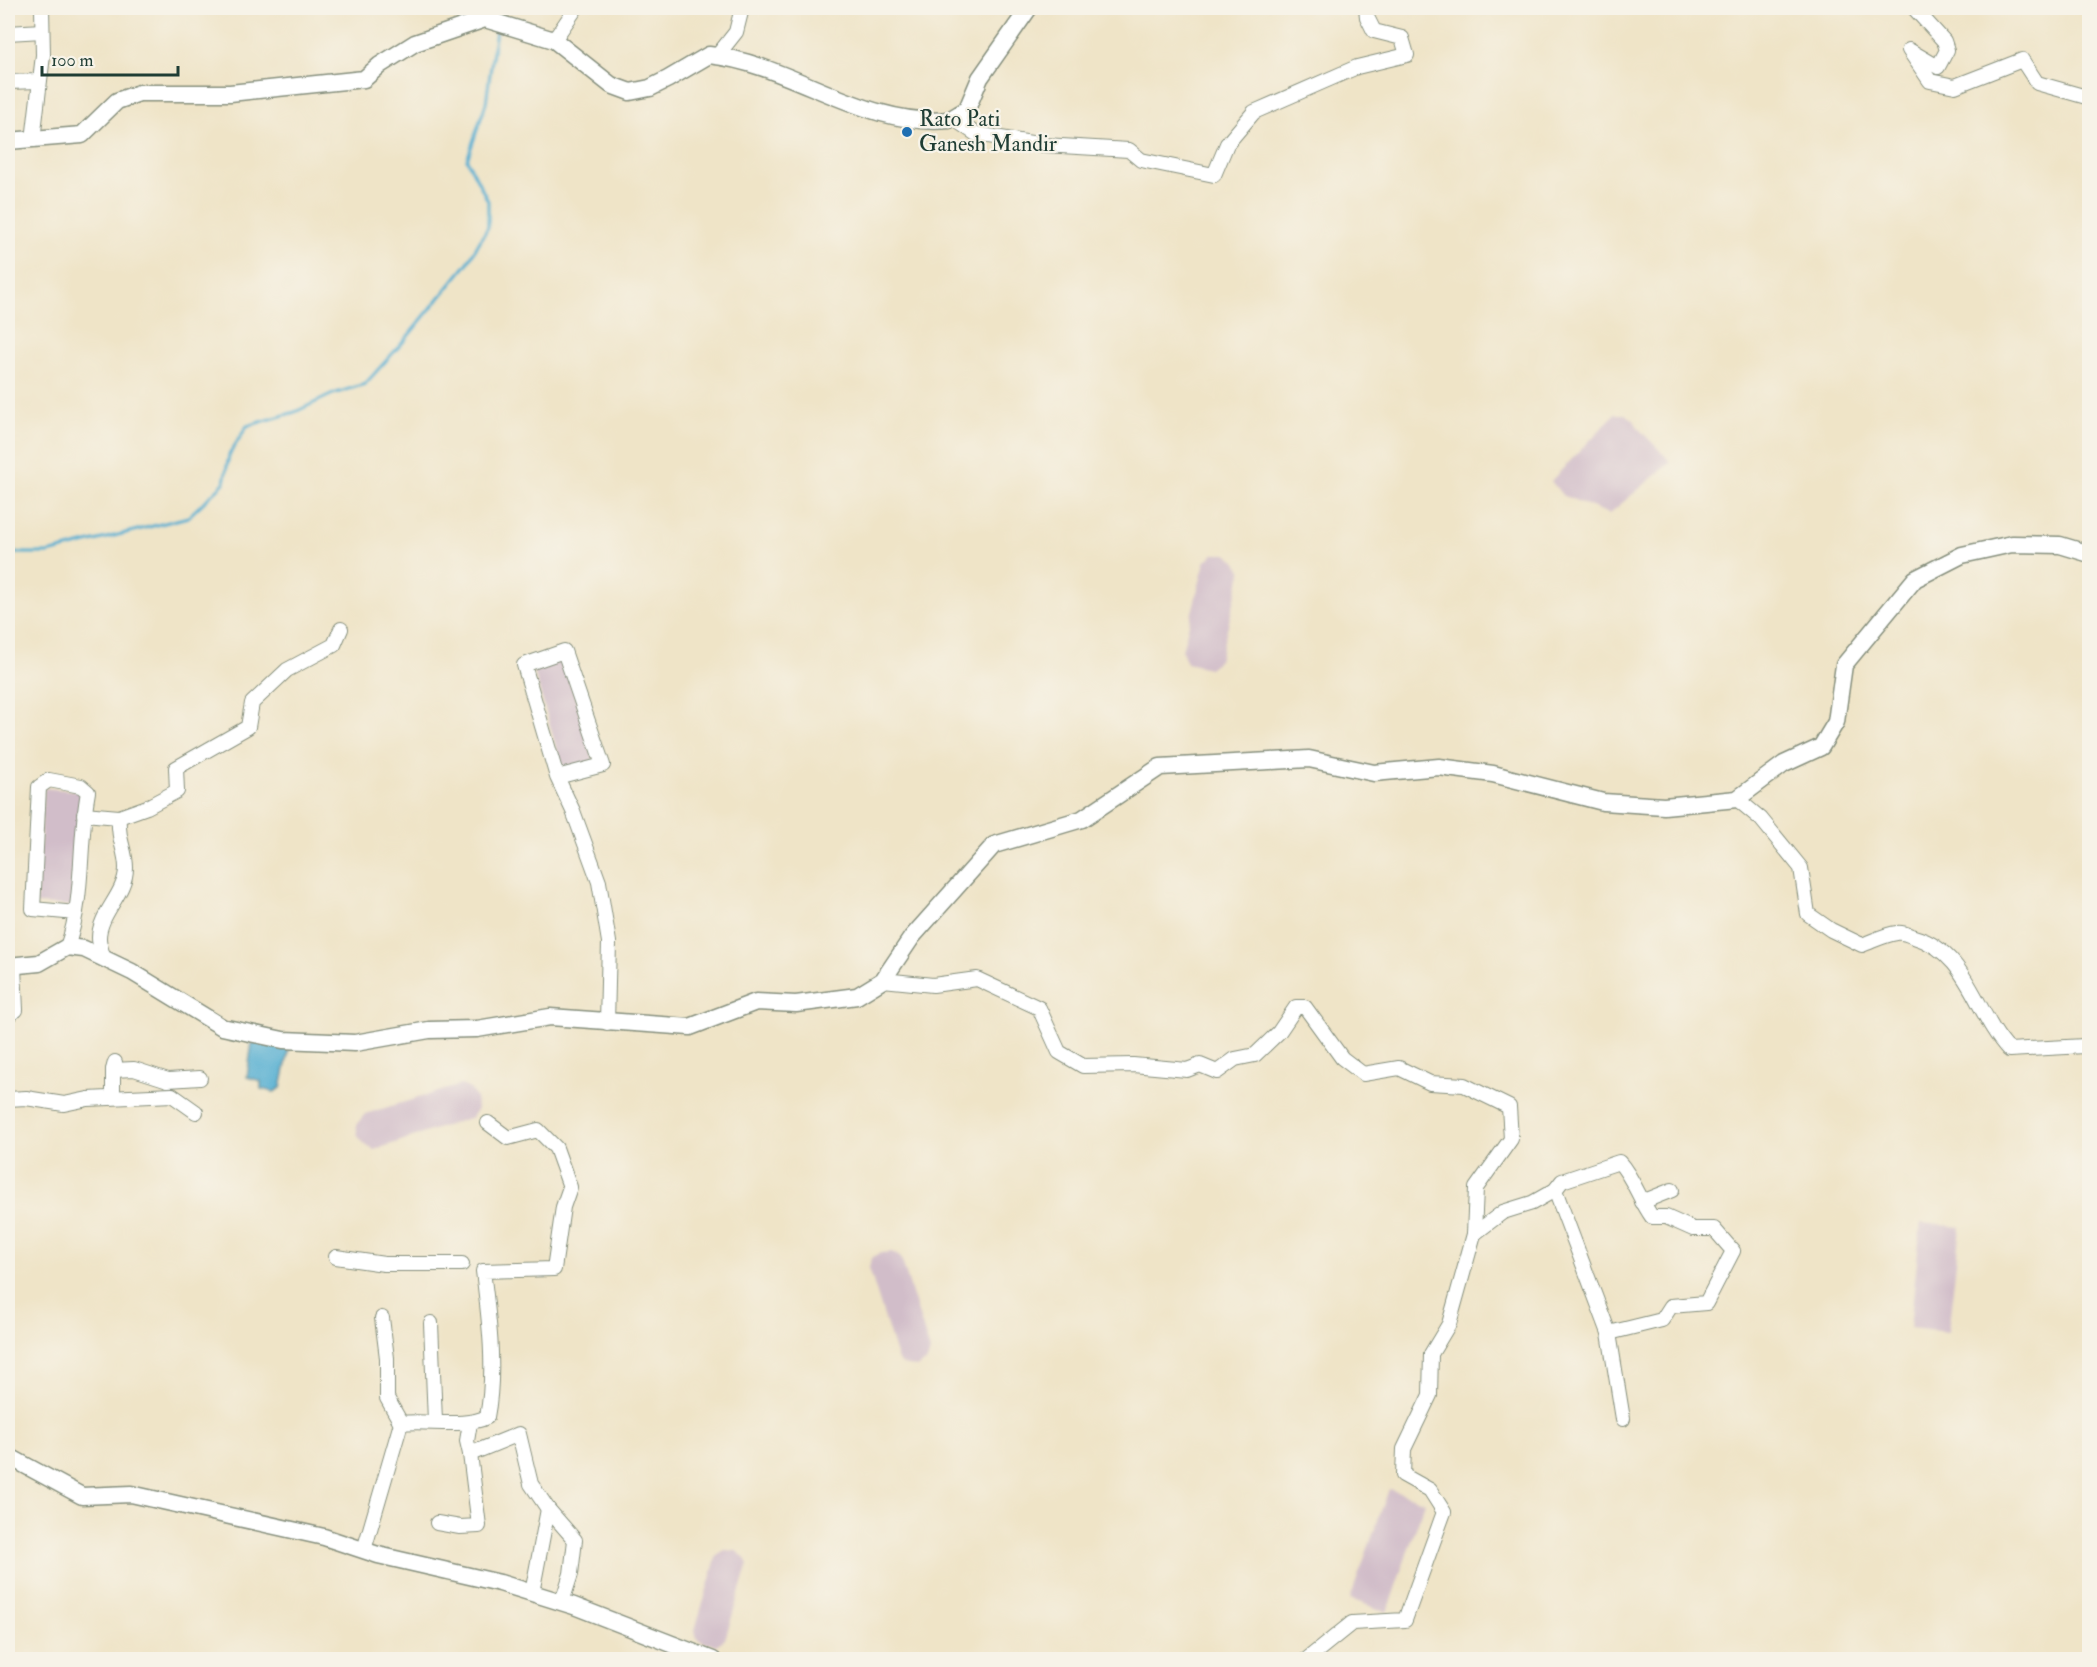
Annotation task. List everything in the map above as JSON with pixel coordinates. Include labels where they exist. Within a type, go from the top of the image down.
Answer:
[{"type":"main road","points":[[8,141],[82,135],[117,101],[139,93],[230,93],[364,79],[380,65],[415,44],[485,19],[519,27],[554,40],[611,85],[630,92],[650,88],[705,56],[717,56],[789,75],[829,95],[874,111],[944,121],[954,119],[967,109],[981,78],[1029,8]]},
{"type":"main road","points":[[11,967],[39,963],[67,948],[84,949],[103,957],[222,1027],[283,1040],[355,1043],[429,1030],[477,1029],[550,1017],[690,1028],[756,1002],[796,1004],[857,996],[883,980],[912,937],[994,844],[1082,819],[1160,767],[1309,759],[1374,773],[1439,767],[1493,774],[1603,802],[1664,806],[1737,799],[1784,764],[1821,747],[1836,722],[1844,665],[1915,579],[1962,555],[2012,544],[2060,545],[2090,554]]},
{"type":"main road","points":[[8,1456],[82,1496],[131,1494],[324,1537],[364,1550],[562,1602],[713,1659]]},
{"type":"street","points":[[33,140],[39,81],[42,8]]},
{"type":"street","points":[[554,40],[576,8]]},
{"type":"street","points":[[717,56],[736,32],[742,8]]},
{"type":"street","points":[[954,119],[976,134],[1044,145],[1129,150],[1141,160],[1214,176],[1227,144],[1254,112],[1357,67],[1407,55],[1402,38],[1374,31],[1367,17],[1366,8]]},
{"type":"street","points":[[1915,8],[1933,33],[1944,42],[1947,50],[1938,67],[1909,50],[1930,81],[1955,86],[2022,60],[2037,83],[2090,98]]},
{"type":"street","points":[[8,33],[42,32]]},
{"type":"street","points":[[8,82],[39,81]]},
{"type":"street","points":[[84,814],[119,818],[147,807],[177,791],[176,768],[248,727],[252,703],[287,670],[334,645],[341,629]]},
{"type":"street","points":[[557,777],[603,765],[564,651],[524,665],[557,777],[573,811],[598,882],[609,942],[608,1023]]},
{"type":"street","points":[[67,948],[76,913],[81,882],[84,814],[88,792],[81,786],[49,780],[39,787],[33,909],[76,913]]},
{"type":"street","points":[[1737,799],[1761,819],[1801,868],[1808,914],[1830,930],[1862,945],[1898,932],[1928,941],[1952,959],[1984,1011],[1994,1034],[2009,1050],[2085,1046],[2090,1050]]},
{"type":"street","points":[[103,957],[99,937],[106,916],[120,893],[127,870],[118,835],[119,818]]},
{"type":"street","points":[[8,1015],[16,1010],[11,967]]},
{"type":"street","points":[[883,980],[933,985],[977,978],[1039,1008],[1059,1052],[1083,1066],[1133,1065],[1187,1070],[1200,1065],[1217,1072],[1235,1059],[1255,1055],[1279,1032],[1296,1007],[1305,1007],[1342,1058],[1363,1074],[1399,1068],[1430,1083],[1464,1085],[1509,1107],[1512,1139],[1476,1188],[1474,1234],[1449,1324],[1431,1354],[1430,1395],[1404,1449],[1402,1475],[1430,1490],[1444,1512],[1405,1620],[1352,1623],[1306,1659]]},
{"type":"street","points":[[113,1097],[114,1066],[134,1069],[168,1080],[200,1078]]},
{"type":"street","points":[[8,1100],[26,1098],[64,1104],[88,1099],[172,1095],[196,1112]]},
{"type":"street","points":[[401,1423],[435,1421],[470,1423],[487,1417],[491,1397],[483,1271],[554,1269],[562,1208],[570,1187],[556,1148],[538,1130],[508,1138],[488,1123]]},
{"type":"street","points":[[1474,1234],[1503,1212],[1532,1203],[1555,1190],[1562,1181],[1619,1162],[1629,1173],[1642,1202],[1652,1217],[1666,1217],[1693,1229],[1714,1229],[1733,1251],[1706,1303],[1671,1306],[1662,1320],[1608,1333]]},
{"type":"street","points":[[1555,1190],[1608,1333],[1623,1419]]},
{"type":"street","points":[[1642,1202],[1672,1190]]},
{"type":"street","points":[[336,1257],[384,1264],[462,1264]]},
{"type":"street","points":[[364,1550],[401,1423],[387,1398],[387,1358],[382,1318]]},
{"type":"street","points":[[431,1323],[435,1421]]},
{"type":"street","points":[[437,1523],[460,1527],[479,1526],[467,1441],[470,1423]]},
{"type":"street","points":[[470,1454],[519,1434],[531,1484],[548,1509],[575,1540],[571,1574],[562,1602]]},
{"type":"street","points":[[532,1593],[548,1509]]},
{"type":"shaded area","points":[[1615,414],[1625,414],[1633,419],[1639,429],[1671,462],[1609,514],[1562,495],[1551,481]]},
{"type":"shaded area","points":[[1213,554],[1226,554],[1235,560],[1242,571],[1219,660],[1209,668],[1187,663],[1182,651],[1205,562]]},
{"type":"shaded area","points":[[563,656],[594,761],[563,770],[532,665]]},
{"type":"shaded area","points":[[44,788],[82,791],[75,906],[36,904]]},
{"type":"shaded area","points":[[461,1085],[470,1089],[476,1098],[477,1110],[472,1117],[374,1150],[365,1145],[358,1136],[356,1125],[365,1114]]},
{"type":"shaded area","points":[[1921,1223],[1960,1227],[1948,1332],[1910,1328]]},
{"type":"shaded area","points":[[892,1252],[901,1258],[930,1351],[927,1361],[918,1367],[907,1366],[898,1361],[869,1268],[871,1258],[881,1253]]},
{"type":"shaded area","points":[[1389,1489],[1425,1502],[1387,1612],[1350,1599]]},
{"type":"shaded area","points":[[725,1550],[736,1551],[744,1557],[748,1564],[725,1639],[716,1645],[697,1639],[695,1630],[717,1555]]},
{"type":"water","points":[[273,1042],[289,1050],[281,1088],[274,1092],[261,1089],[261,1081],[247,1077],[252,1043]]},
{"type":"waterway","points":[[499,17],[501,8]]},
{"type":"waterway","points":[[8,553],[48,553],[188,517],[224,483],[229,455],[247,426],[295,412],[333,394],[365,384],[404,341],[467,264],[488,227],[488,201],[467,160],[486,103],[496,30]]},
{"type":"place","name":"Rato Pati Ganesh Mandir","points":[[907,132]]}]
